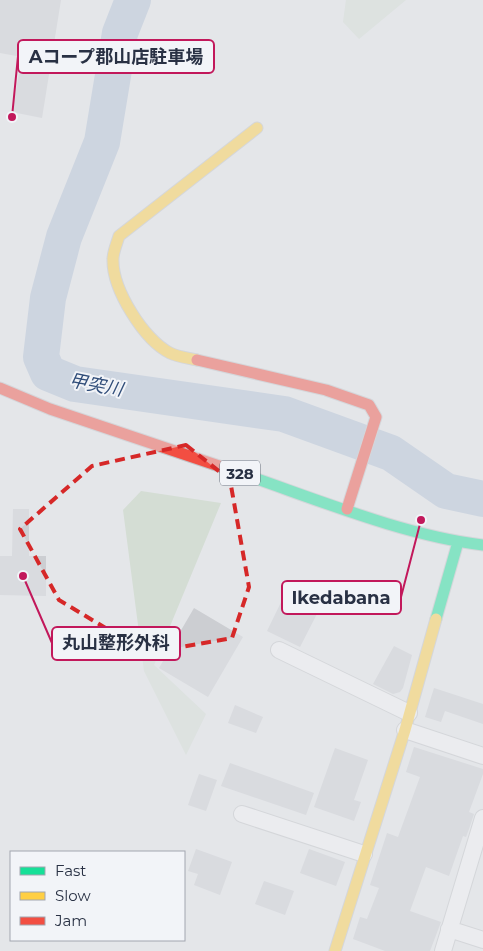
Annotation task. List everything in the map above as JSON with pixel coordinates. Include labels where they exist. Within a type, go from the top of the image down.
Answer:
[{"type":"main road","points":[[257,128],[120,236],[115,247],[113,259],[117,281],[133,316],[152,338],[170,353],[228,369],[326,390],[365,402],[369,405],[376,416],[347,509]]},
{"type":"main road","name":"328","points":[[0,388],[50,409],[406,529],[458,542],[483,545]]},
{"type":"main road","points":[[335,951],[364,854],[405,730],[458,542]]},
{"type":"street","points":[[279,650],[410,713]]},
{"type":"street","points":[[405,730],[483,756]]},
{"type":"street","points":[[242,814],[364,854]]},
{"type":"street","points":[[443,951],[449,929],[476,865],[483,818]]},
{"type":"street","points":[[449,929],[483,940]]},
{"type":"highlighted area","points":[[186,445],[230,480],[249,587],[232,638],[147,653],[59,600],[20,529],[92,466]]},
{"type":"shaded area","points":[[346,0],[406,0],[359,39],[343,22]]},
{"type":"shaded area","points":[[141,491],[221,503],[154,665],[206,714],[186,755],[144,671],[123,510]]},
{"type":"building","points":[[0,0],[61,0],[42,118],[12,112],[22,57],[0,53]]},
{"type":"building","points":[[13,509],[29,509],[29,556],[46,556],[46,596],[0,595],[0,556],[12,556]]},
{"type":"building","points":[[287,590],[321,606],[300,647],[267,631]]},
{"type":"building","points":[[194,608],[243,637],[208,697],[159,668]]},
{"type":"building","points":[[394,646],[412,655],[403,688],[400,692],[393,694],[373,684]]},
{"type":"building","points":[[434,688],[483,704],[483,724],[445,711],[441,722],[425,717]]},
{"type":"building","points":[[235,705],[263,717],[256,733],[228,723]]},
{"type":"building","points":[[414,747],[483,769],[483,774],[469,812],[474,814],[469,829],[466,837],[463,836],[449,876],[426,867],[410,911],[441,922],[430,951],[385,951],[353,939],[360,917],[367,919],[379,888],[370,885],[387,833],[398,837],[420,777],[406,772]]},
{"type":"building","points":[[335,748],[368,760],[354,800],[361,802],[354,821],[314,807]]},
{"type":"building","points":[[230,763],[314,793],[306,815],[221,786]]},
{"type":"building","points":[[199,774],[217,780],[206,811],[188,805]]},
{"type":"building","points":[[196,849],[232,862],[220,895],[194,885],[198,874],[188,871]]},
{"type":"building","points":[[309,849],[345,862],[336,886],[300,873]]},
{"type":"building","points":[[264,881],[294,891],[285,915],[255,904]]},
{"type":"waterway","name":"甲突川","points":[[133,0],[120,33],[102,142],[64,237],[48,298],[41,357],[48,373],[75,384],[284,414],[391,453],[446,491],[483,499]]},
{"type":"traffic: fast","points":[[228,469],[387,524],[420,533],[483,545]]},
{"type":"traffic: fast","points":[[436,619],[458,542]]},
{"type":"traffic: slow","points":[[197,360],[170,353],[150,337],[140,325],[131,312],[118,285],[114,271],[114,250],[119,236],[257,128]]},
{"type":"traffic: slow","points":[[335,951],[405,730],[436,619]]},
{"type":"traffic: jam","points":[[197,360],[326,390],[369,405],[376,417],[347,509]]},
{"type":"traffic: jam","points":[[0,388],[50,409],[228,469]]},
{"type":"place","name":"Aコープ郡山店駐車場","points":[[12,117]]},
{"type":"place","name":"Ikedabana","points":[[421,520]]},
{"type":"place","name":"丸山整形外科","points":[[23,576]]}]
